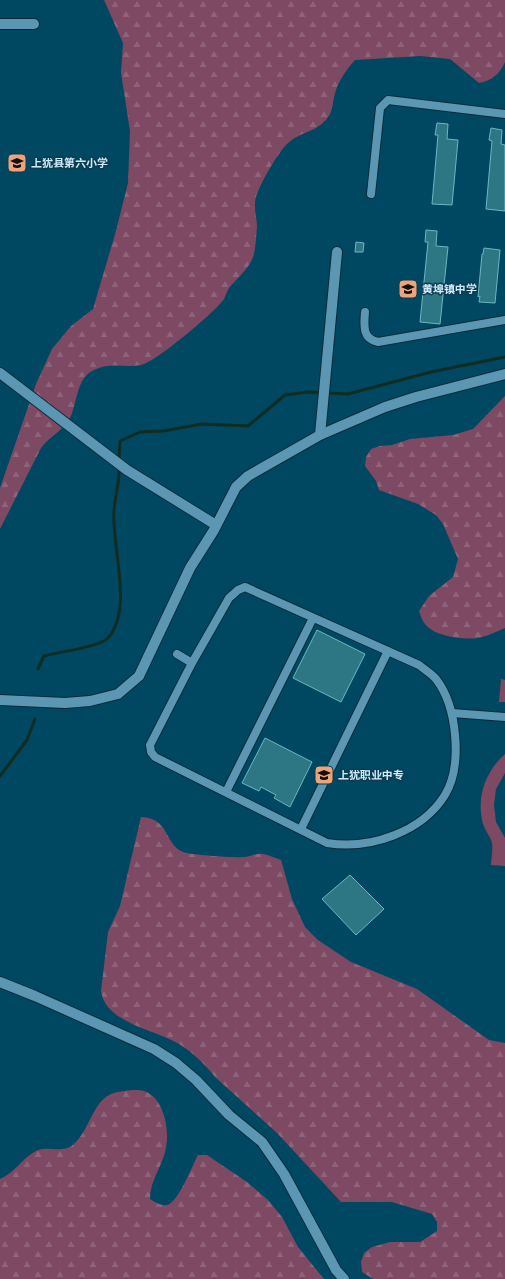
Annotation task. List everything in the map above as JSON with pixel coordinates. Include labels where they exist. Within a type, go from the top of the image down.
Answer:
[{"type":"street","points":[[0,24],[34,24]]},
{"type":"street","points":[[371,194],[380,108],[388,100],[505,114]]},
{"type":"street","points":[[320,435],[337,252]]},
{"type":"street","points":[[365,312],[364,328],[366,334],[373,341],[378,342],[505,320]]},
{"type":"street","points":[[0,373],[127,470],[216,525]]},
{"type":"street","points":[[0,700],[65,703],[90,701],[118,694],[139,676],[190,568],[216,525],[236,487],[248,476],[320,435],[385,407],[416,397],[505,374]]},
{"type":"street","points":[[245,587],[388,651],[420,665],[436,679],[452,713],[456,737],[454,766],[445,794],[432,811],[420,822],[401,833],[368,842],[328,843],[155,756],[151,752],[150,745],[192,663],[229,598],[238,590],[245,587]]},
{"type":"street","points":[[226,792],[314,618]]},
{"type":"street","points":[[301,829],[388,651]]},
{"type":"street","points":[[177,654],[192,663]]},
{"type":"street","points":[[452,713],[505,718]]},
{"type":"street","points":[[0,982],[154,1049],[176,1063],[196,1080],[228,1115],[262,1142],[284,1174],[336,1270],[344,1279]]},
{"type":"green space","points":[[104,0],[505,0],[505,62],[501,70],[495,76],[487,81],[479,83],[450,59],[420,56],[355,60],[346,71],[339,84],[334,95],[331,112],[326,120],[316,128],[288,143],[279,153],[265,177],[255,201],[257,227],[253,257],[246,269],[229,288],[224,299],[185,336],[149,362],[135,366],[106,366],[94,370],[83,379],[69,420],[41,448],[0,529],[0,488],[36,384],[52,349],[71,326],[93,309],[116,231],[128,183],[130,131],[121,73],[123,43]]},
{"type":"green space","points":[[505,396],[505,628],[482,637],[469,639],[446,636],[428,627],[423,622],[419,611],[429,596],[453,577],[458,559],[443,524],[436,515],[418,504],[379,490],[376,481],[365,466],[366,457],[371,449],[380,446],[392,445],[410,439],[453,435],[473,429]]},
{"type":"green space","points":[[501,679],[505,680],[505,702],[499,702]]},
{"type":"green space","points":[[505,754],[505,773],[496,789],[494,805],[496,822],[505,838],[505,866],[491,865],[492,843],[483,824],[481,804],[487,777]]},
{"type":"green space","points":[[141,817],[150,818],[162,826],[172,843],[183,852],[233,857],[245,857],[261,854],[281,860],[292,899],[305,927],[318,940],[351,962],[417,989],[489,1040],[505,1043],[505,1279],[373,1279],[362,1272],[361,1262],[364,1253],[372,1247],[390,1242],[420,1242],[437,1231],[437,1222],[432,1214],[392,1202],[341,1202],[277,1133],[215,1077],[194,1055],[179,1044],[133,1024],[112,1011],[105,1002],[101,991],[108,932],[120,906]]},
{"type":"green space","points":[[132,1090],[146,1092],[155,1099],[160,1105],[167,1129],[163,1158],[150,1192],[150,1199],[163,1205],[171,1203],[180,1191],[198,1155],[207,1155],[247,1182],[269,1201],[282,1217],[298,1247],[324,1279],[0,1279],[0,1179],[10,1173],[27,1157],[36,1151],[70,1147],[77,1141],[95,1110],[106,1097],[116,1092]]},
{"type":"building","points":[[437,123],[448,124],[447,139],[458,140],[452,205],[432,204],[438,135],[435,135]]},
{"type":"building","points":[[491,128],[502,130],[501,144],[505,145],[505,211],[486,209],[492,141],[489,140]]},
{"type":"building","points":[[426,230],[437,231],[436,246],[448,247],[440,324],[420,322],[428,242],[425,242]]},
{"type":"building","points":[[356,242],[364,243],[363,252],[355,252]]},
{"type":"building","points":[[484,248],[500,250],[495,303],[479,302],[480,296],[478,297],[482,254]]},
{"type":"building","points":[[317,630],[365,654],[341,702],[293,678]]},
{"type":"building","points":[[265,738],[312,762],[290,807],[274,798],[276,795],[261,787],[259,791],[242,783]]},
{"type":"building","points":[[350,875],[384,909],[356,935],[322,899]]},
{"type":"waterway","points":[[119,460],[120,441],[140,432],[163,431],[202,424],[248,426],[285,395],[308,392],[348,394],[431,372],[505,357]]},
{"type":"waterway","points":[[38,669],[44,656],[97,644],[108,638],[116,626],[121,594],[114,524],[114,510],[119,468]]},
{"type":"waterway","points":[[0,776],[27,740],[35,719]]},
{"type":"place","name":"上犹县第六小学","points":[[17,163]]},
{"type":"place","name":"黄埠镇中学","points":[[408,289]]},
{"type":"place","name":"上犹职业中专","points":[[324,775]]}]
